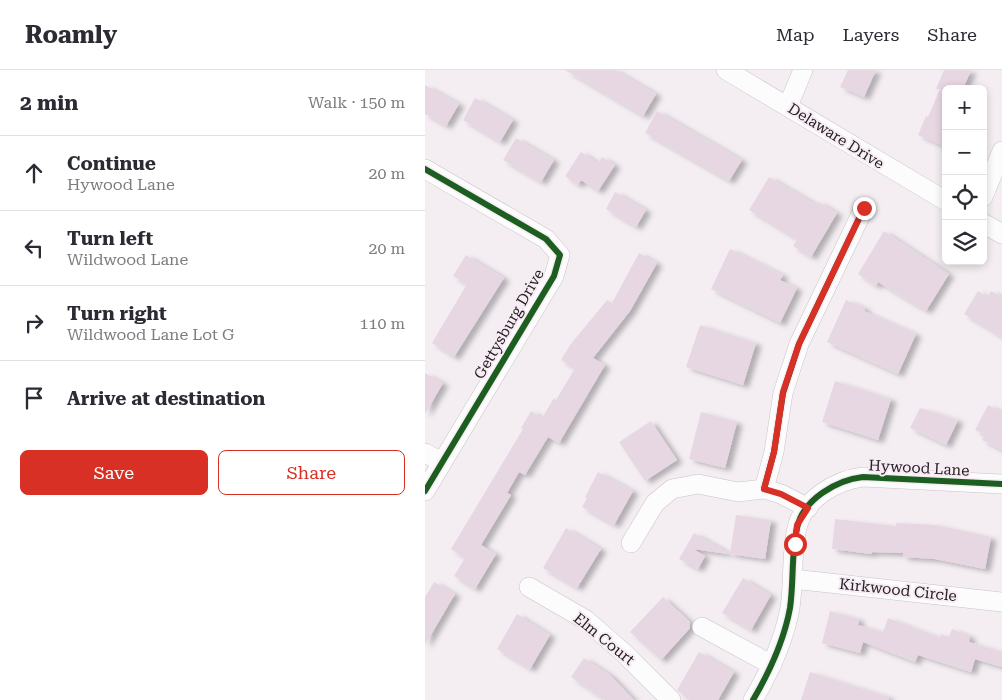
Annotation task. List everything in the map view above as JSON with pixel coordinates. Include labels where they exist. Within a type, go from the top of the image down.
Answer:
[{"type":"street","name":"Delaware Drive","points":[[726,70],[942,199]]},
{"type":"street","points":[[788,106],[803,70]]},
{"type":"street","points":[[987,187],[1002,152]]},
{"type":"street","name":"Gettysburg Drive","points":[[425,169],[546,239],[560,255],[554,276],[425,491]]},
{"type":"street","points":[[764,489],[774,452],[783,392],[799,344],[864,208]]},
{"type":"street","points":[[987,225],[1002,234]]},
{"type":"street","points":[[425,453],[442,462]]},
{"type":"street","name":"Hywood Lane","points":[[753,700],[772,666],[790,608],[797,525],[808,508],[826,489],[856,478],[1002,484]]},
{"type":"street","points":[[631,543],[655,503],[672,489],[698,484],[738,492],[764,489],[781,494],[808,508]]},
{"type":"street","name":"Kirkwood Circle","points":[[793,579],[1002,602]]},
{"type":"street","name":"Elm Court","points":[[529,587],[586,620],[625,654],[671,700]]},
{"type":"street","points":[[702,626],[772,666]]},
{"type":"building","points":[[565,70],[615,70],[656,94],[643,116]]},
{"type":"building","points":[[848,70],[876,70],[864,97],[840,87]]},
{"type":"building","points":[[944,70],[971,70],[965,85],[942,85],[942,145],[918,135],[940,89],[936,89]]},
{"type":"building","points":[[425,85],[459,104],[446,126],[425,114]]},
{"type":"building","points":[[475,98],[513,120],[500,142],[463,120]]},
{"type":"building","points":[[657,111],[742,160],[729,181],[645,133]]},
{"type":"building","points":[[516,138],[554,160],[541,182],[503,160]]},
{"type":"building","points":[[581,152],[598,163],[602,157],[615,165],[598,191],[581,180],[578,185],[565,176]]},
{"type":"building","points":[[769,177],[817,205],[819,202],[837,213],[811,257],[793,246],[797,239],[749,210]]},
{"type":"building","points":[[615,192],[646,210],[636,227],[606,209]]},
{"type":"building","points":[[884,231],[949,274],[926,311],[878,282],[876,286],[858,274]]},
{"type":"building","points":[[730,249],[783,275],[780,280],[797,288],[780,323],[711,289]]},
{"type":"building","points":[[639,253],[657,263],[630,311],[593,358],[605,365],[559,443],[548,437],[525,475],[519,472],[507,493],[511,495],[481,545],[496,554],[475,589],[454,576],[465,558],[451,549],[523,429],[521,428],[531,411],[542,418],[554,398],[556,400],[575,368],[561,360],[570,345],[607,300],[612,303]]},
{"type":"building","points":[[466,255],[504,278],[454,357],[432,343],[467,284],[453,276]]},
{"type":"building","points":[[978,291],[987,297],[991,291],[1002,297],[1002,337],[964,314]]},
{"type":"building","points":[[846,300],[865,308],[864,311],[916,334],[898,374],[827,342]]},
{"type":"building","points":[[700,325],[756,343],[743,385],[686,367]]},
{"type":"building","points":[[425,373],[443,383],[425,414]]},
{"type":"building","points":[[835,381],[891,399],[878,440],[822,422]]},
{"type":"building","points":[[988,405],[1002,412],[1002,450],[982,440],[985,435],[975,430]]},
{"type":"building","points":[[920,408],[958,420],[946,445],[910,428]]},
{"type":"building","points":[[701,412],[737,422],[725,468],[689,459]]},
{"type":"building","points":[[651,421],[677,460],[645,481],[619,442]]},
{"type":"building","points":[[598,472],[633,491],[614,525],[582,507]]},
{"type":"building","points":[[736,515],[771,520],[765,559],[730,554]]},
{"type":"building","points":[[835,519],[896,526],[896,523],[936,525],[991,537],[985,569],[935,559],[903,557],[903,553],[872,552],[872,554],[832,549]]},
{"type":"building","points":[[566,528],[601,549],[577,588],[543,568]]},
{"type":"building","points":[[694,533],[729,553],[693,549],[705,556],[698,569],[679,559]]},
{"type":"building","points":[[743,578],[771,595],[751,630],[722,613]]},
{"type":"building","points":[[434,582],[455,594],[425,645],[425,597]]},
{"type":"building","points":[[663,597],[690,622],[690,628],[661,660],[630,632]]},
{"type":"building","points":[[830,611],[859,619],[858,625],[883,632],[888,618],[940,638],[941,634],[949,637],[952,629],[970,636],[969,642],[1002,652],[1002,667],[975,659],[971,672],[918,655],[915,662],[863,642],[860,653],[822,643]]},
{"type":"building","points":[[517,614],[550,635],[530,669],[497,649]]},
{"type":"building","points":[[699,652],[734,672],[718,700],[689,700],[677,690]]},
{"type":"building","points":[[584,658],[610,675],[634,700],[605,700],[571,677]]},
{"type":"building","points":[[810,672],[889,697],[889,700],[801,700]]},
{"type":"cycle path","points":[[425,169],[546,239],[560,255],[554,276],[425,491]]},
{"type":"cycle path","points":[[764,489],[774,452],[783,393],[799,344],[864,208]]},
{"type":"cycle path","points":[[753,700],[771,667],[784,632],[790,608],[797,528],[806,508],[814,500],[832,487],[863,477],[1002,484]]},
{"type":"route","points":[[795,544],[797,525],[808,508],[781,494],[764,489],[774,452],[783,392],[799,344],[864,208]]}]
